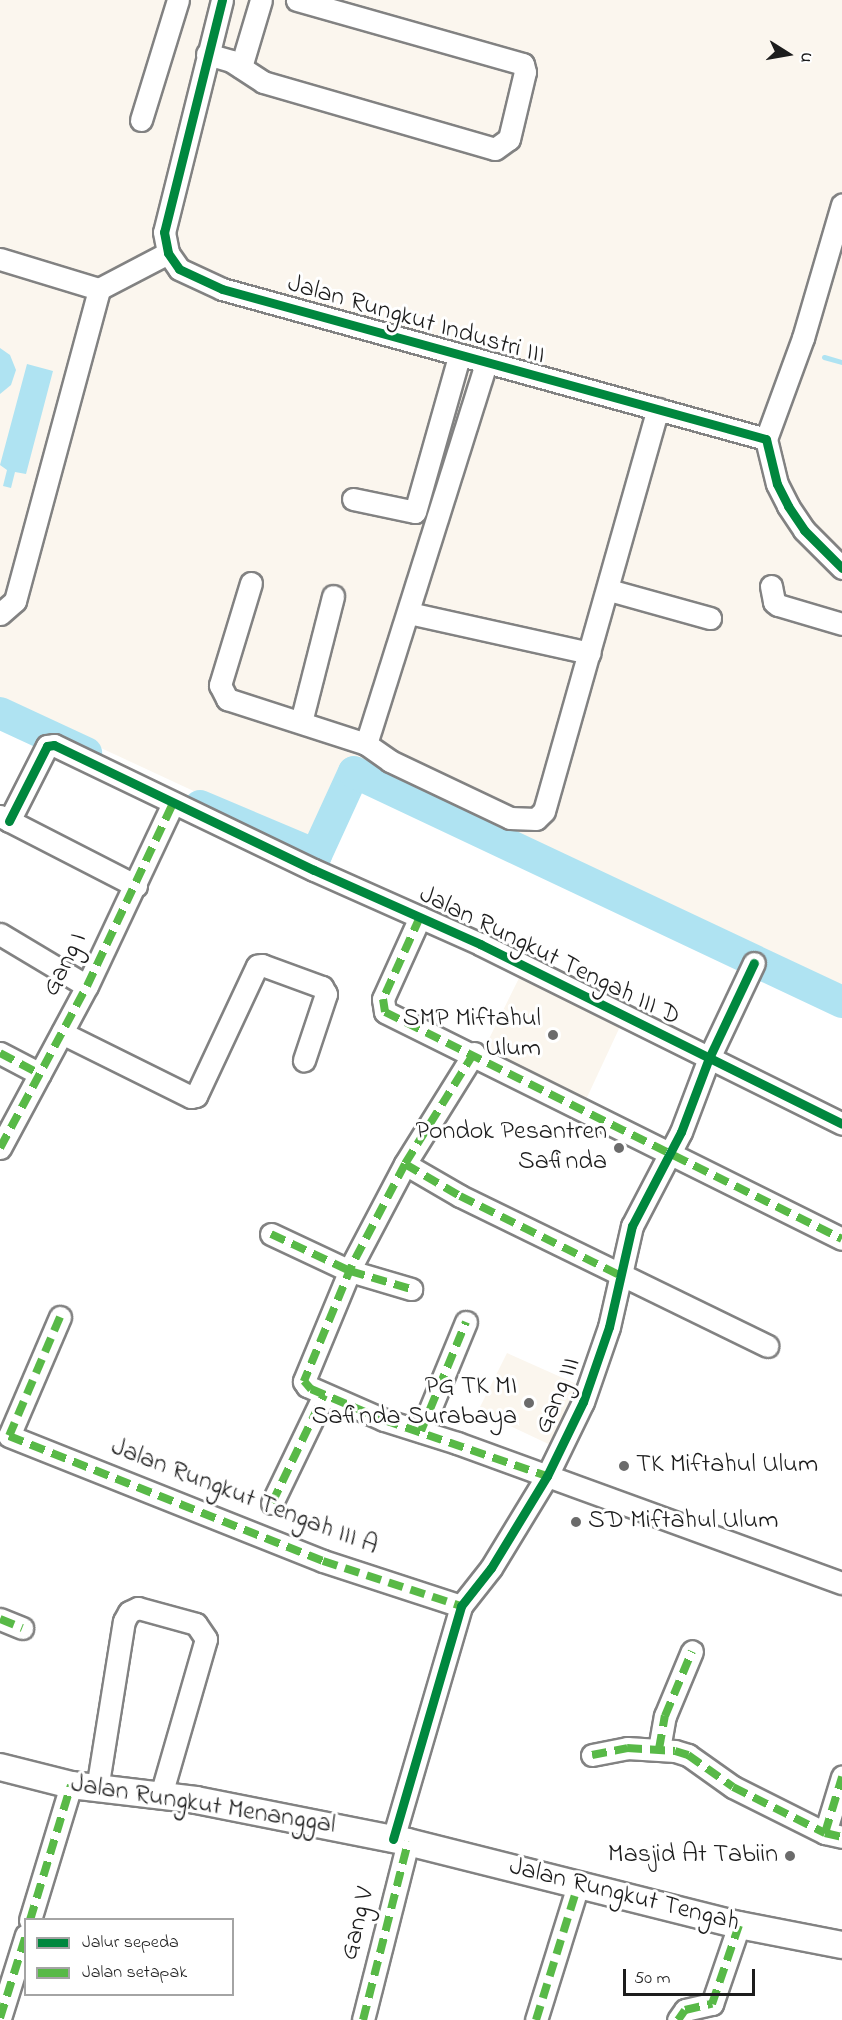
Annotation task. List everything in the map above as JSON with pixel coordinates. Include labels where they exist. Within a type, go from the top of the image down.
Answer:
[{"type":"main road","name":"Jalan Rungkut Menanggal","points":[[0,1767],[71,1785],[161,1795],[400,1841]]},
{"type":"main road","name":"Jalan Rungkut Tengah","points":[[400,1841],[739,1925],[842,1945]]},
{"type":"street","points":[[141,120],[178,0]]},
{"type":"street","points":[[0,260],[99,290],[168,253],[164,232],[222,0]]},
{"type":"street","points":[[241,67],[261,0]]},
{"type":"street","points":[[207,54],[241,67],[263,82],[495,148],[509,138],[525,72],[523,64],[297,0]]},
{"type":"street","points":[[842,205],[803,338],[766,439],[777,484],[788,506],[804,530],[842,568]]},
{"type":"street","name":"Jalan Rungkut Industri III","points":[[168,253],[186,273],[222,289],[486,364],[766,439]]},
{"type":"street","points":[[0,614],[15,601],[99,290]]},
{"type":"street","points":[[353,499],[411,514],[415,512],[459,356]]},
{"type":"street","points":[[366,744],[409,613],[463,429],[486,364]]},
{"type":"street","points":[[251,583],[220,685],[222,694],[227,699],[366,744],[390,760],[510,818],[536,819],[544,811],[609,590],[658,409]]},
{"type":"street","points":[[771,586],[774,602],[778,605],[842,624]]},
{"type":"street","points":[[609,590],[710,618]]},
{"type":"street","points":[[301,722],[333,596]]},
{"type":"street","points":[[409,613],[590,654]]},
{"type":"street","name":"Jalan Rungkut Tengah III D","points":[[4,819],[51,744],[420,917],[842,1124]]},
{"type":"street","name":"Gang I","points":[[0,1148],[87,986],[136,886],[173,803]]},
{"type":"street","points":[[4,819],[136,886]]},
{"type":"street","points":[[420,917],[381,1006],[385,1012],[474,1053],[842,1239]]},
{"type":"street","points":[[0,934],[87,986]]},
{"type":"street","name":"Gang III","points":[[400,1841],[461,1606],[491,1568],[547,1476],[583,1401],[609,1327],[634,1218],[670,1153],[710,1058],[754,963]]},
{"type":"street","points":[[62,1033],[196,1096],[257,966],[262,965],[322,987],[326,994],[304,1060]]},
{"type":"street","points":[[0,1053],[40,1074]]},
{"type":"street","points":[[474,1053],[405,1164],[350,1271],[304,1381],[310,1389],[324,1395],[842,1583]]},
{"type":"street","points":[[405,1164],[460,1196],[767,1347]]},
{"type":"street","points":[[271,1234],[350,1271],[411,1289]]},
{"type":"street","name":"Jalan Rungkut Tengah III A","points":[[60,1317],[9,1436],[322,1561],[461,1606]]},
{"type":"street","points":[[421,1431],[466,1322]]},
{"type":"street","points":[[272,1503],[324,1395]]},
{"type":"street","points":[[97,1789],[124,1621],[129,1612],[138,1608],[196,1624],[206,1639],[161,1795]]},
{"type":"street","points":[[0,1619],[22,1628]]},
{"type":"street","points":[[659,1749],[665,1716],[692,1651]]},
{"type":"street","points":[[591,1755],[627,1748],[659,1749],[688,1755],[733,1787],[834,1835],[842,1777]]},
{"type":"street","points":[[31,1918],[71,1785]]},
{"type":"street","name":"Gang V","points":[[363,2020],[400,1841]]},
{"type":"street","points":[[536,2020],[578,1885]]},
{"type":"street","points":[[678,2020],[685,2010],[712,2004],[739,1925]]},
{"type":"street","points":[[0,2018],[24,1941]]},
{"type":"shaded area","points":[[0,0],[842,0],[842,997],[352,759],[316,848],[0,701]]},
{"type":"shaded area","name":"SMP Miftahul Ulum","points":[[523,970],[624,1018],[583,1106],[482,1053]]},
{"type":"shaded area","name":"PG TK MI Safinda Surabaya","points":[[507,1353],[583,1387],[557,1448],[478,1411]]},
{"type":"water","points":[[0,348],[10,355],[16,370],[11,385],[0,394]]},
{"type":"water","points":[[27,364],[53,371],[26,474],[15,472],[11,488],[3,486],[7,470],[0,465]]},
{"type":"waterway","points":[[824,357],[842,362]]},
{"type":"waterway","points":[[0,713],[86,753]]},
{"type":"waterway","points":[[200,806],[316,855],[354,772],[842,1002]]},
{"type":"marked path","points":[[0,1148],[87,986],[173,803]]},
{"type":"marked path","points":[[420,917],[383,999],[385,1012],[842,1239]]},
{"type":"marked path","points":[[0,1053],[40,1074]]},
{"type":"marked path","points":[[474,1053],[405,1164],[352,1265],[304,1381],[311,1389],[384,1420],[547,1476]]},
{"type":"marked path","points":[[405,1164],[460,1196],[621,1276]]},
{"type":"marked path","points":[[271,1234],[350,1271],[411,1289]]},
{"type":"marked path","points":[[60,1317],[9,1436],[323,1561],[461,1606]]},
{"type":"marked path","points":[[421,1431],[466,1322]]},
{"type":"marked path","points":[[272,1503],[324,1395]]},
{"type":"marked path","points":[[0,1619],[22,1628]]},
{"type":"marked path","points":[[659,1749],[665,1716],[692,1651]]},
{"type":"marked path","points":[[592,1755],[627,1748],[675,1751],[688,1755],[733,1787],[825,1833],[842,1837]]},
{"type":"marked path","points":[[825,1833],[842,1777]]},
{"type":"marked path","points":[[31,1918],[71,1785]]},
{"type":"marked path","points":[[363,2020],[408,1842]]},
{"type":"marked path","points":[[536,2020],[578,1885]]},
{"type":"marked path","points":[[678,2020],[685,2010],[712,2004],[739,1925]]},
{"type":"marked path","points":[[0,2018],[24,1941]]},
{"type":"cycle path","points":[[222,0],[164,232],[168,253],[179,269],[222,289],[766,439],[777,484],[788,506],[804,530],[842,568]]},
{"type":"cycle path","points":[[9,821],[47,746],[54,745],[314,870],[480,944],[842,1124]]},
{"type":"cycle path","points":[[393,1839],[461,1606],[491,1568],[547,1476],[583,1402],[609,1327],[632,1226],[681,1132],[709,1058],[754,963]]},
{"type":"place","name":"SMP Miftahul Ulum","points":[[553,1035]]},
{"type":"place","name":"Pondok Pesantren Safinda","points":[[619,1148]]},
{"type":"place","name":"PG TK MI Safinda Surabaya","points":[[529,1403]]},
{"type":"place","name":"TK Miftahul Ulum","points":[[624,1466]]},
{"type":"place","name":"SD Miftahul Ulum","points":[[576,1522]]},
{"type":"place","name":"Masjid At Tabiin","points":[[790,1856]]}]
